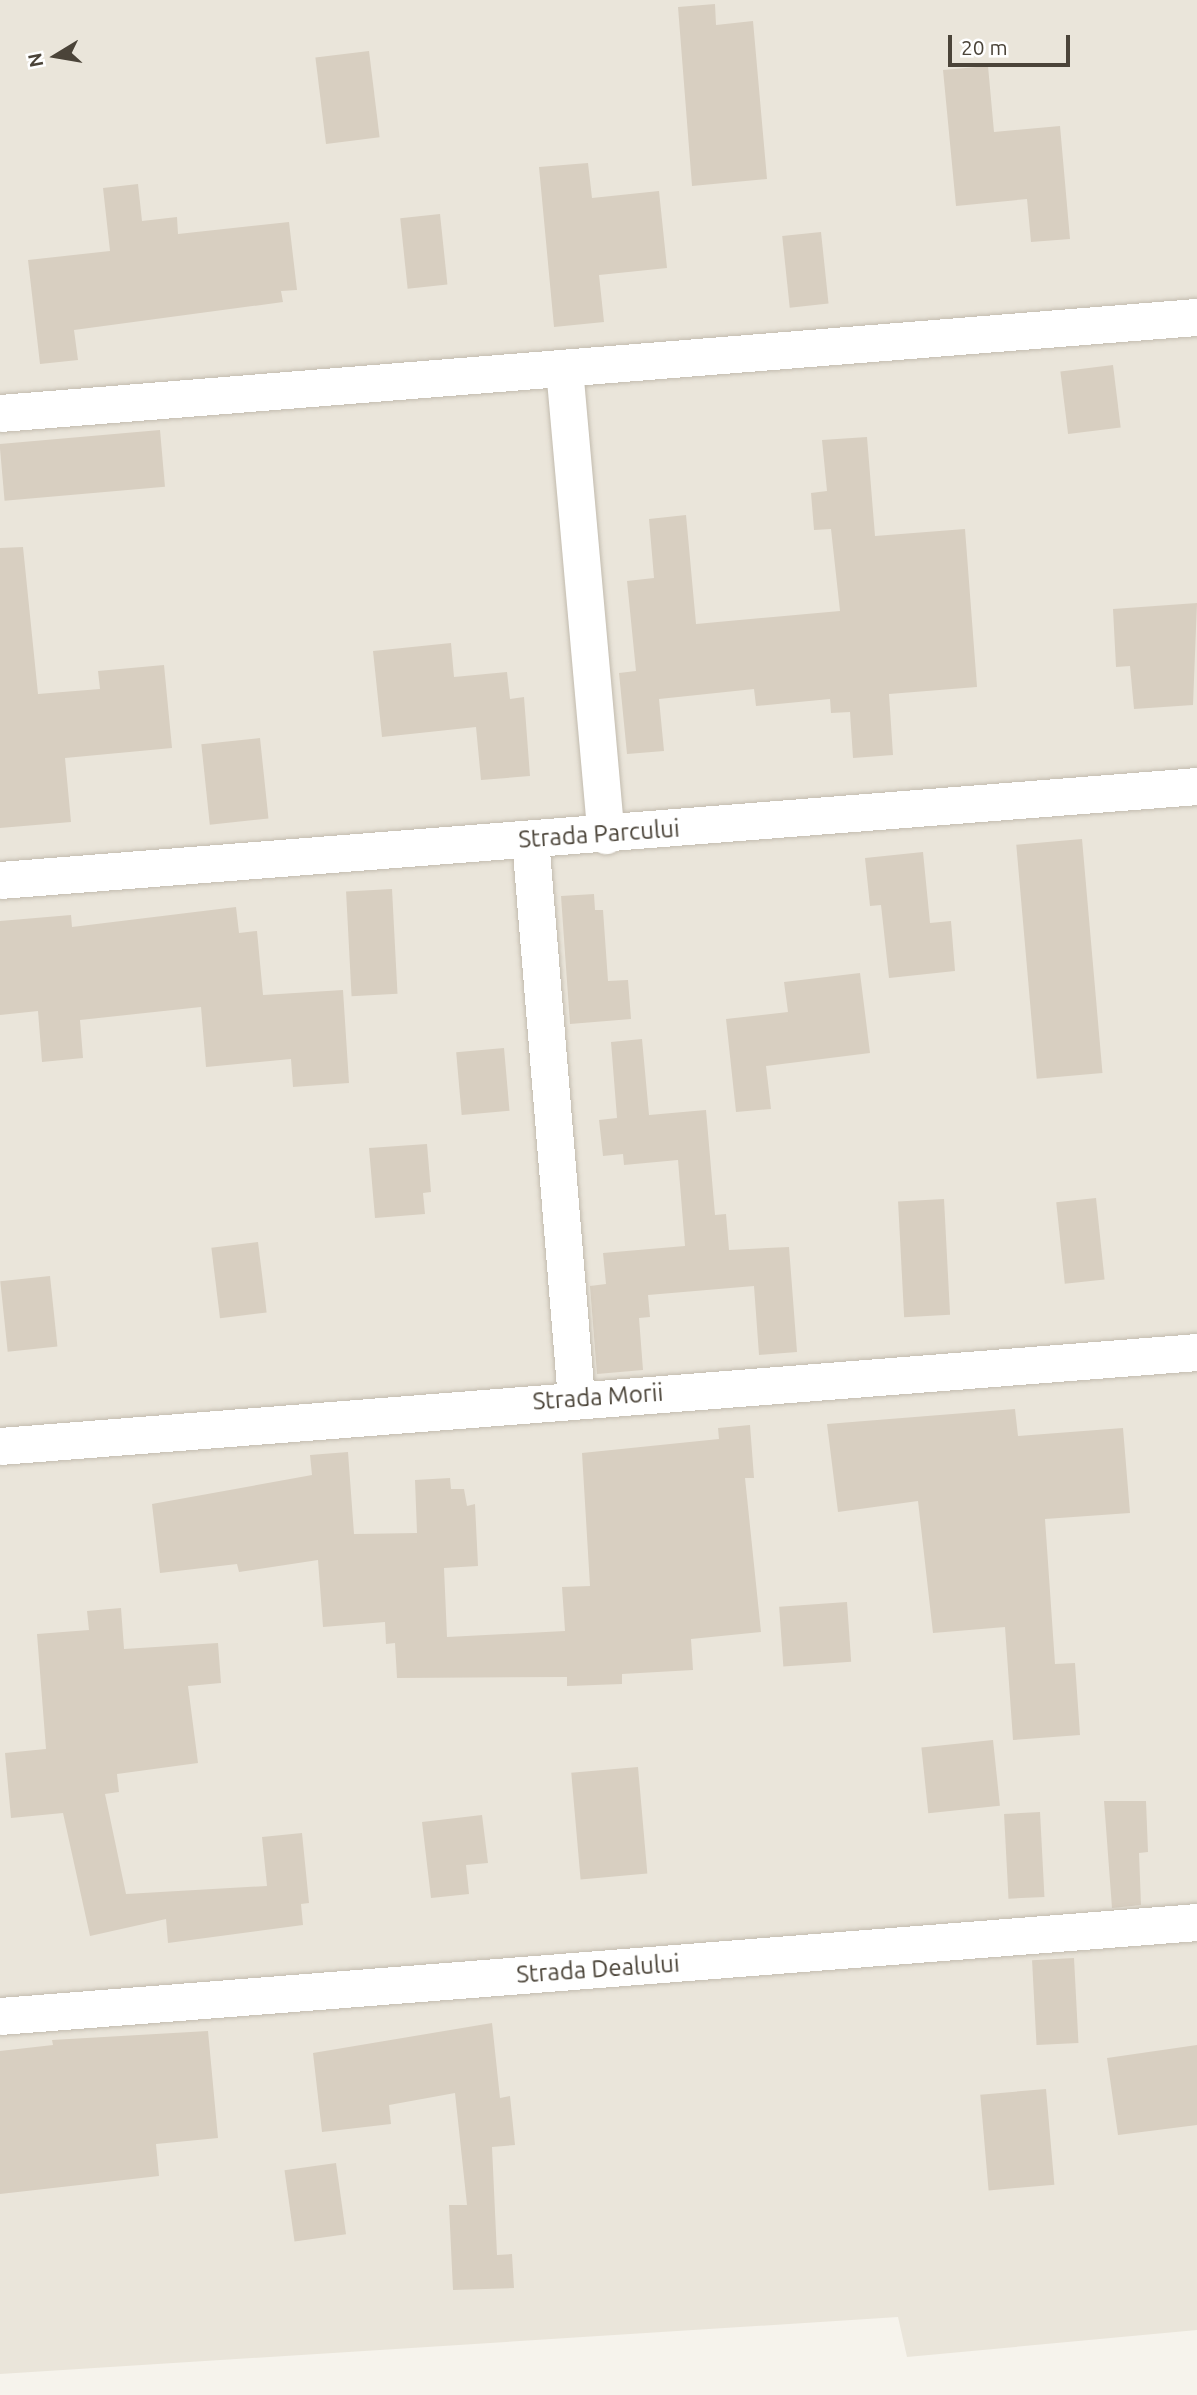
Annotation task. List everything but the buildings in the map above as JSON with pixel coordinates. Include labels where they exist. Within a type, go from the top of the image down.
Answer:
[{"type":"street","points":[[0,413],[1197,317]]},
{"type":"street","points":[[564,368],[606,835]]},
{"type":"street","name":"Strada Parcului","points":[[0,880],[606,835],[1197,786]]},
{"type":"street","points":[[530,839],[576,1398]]},
{"type":"street","name":"Strada Morii","points":[[0,1446],[576,1398],[1197,1352]]},
{"type":"street","name":"Strada Dealului","points":[[0,2016],[1197,1922]]},
{"type":"shaded area","points":[[0,0],[1197,0],[1197,2330],[907,2357],[898,2317],[0,2374]]}]
